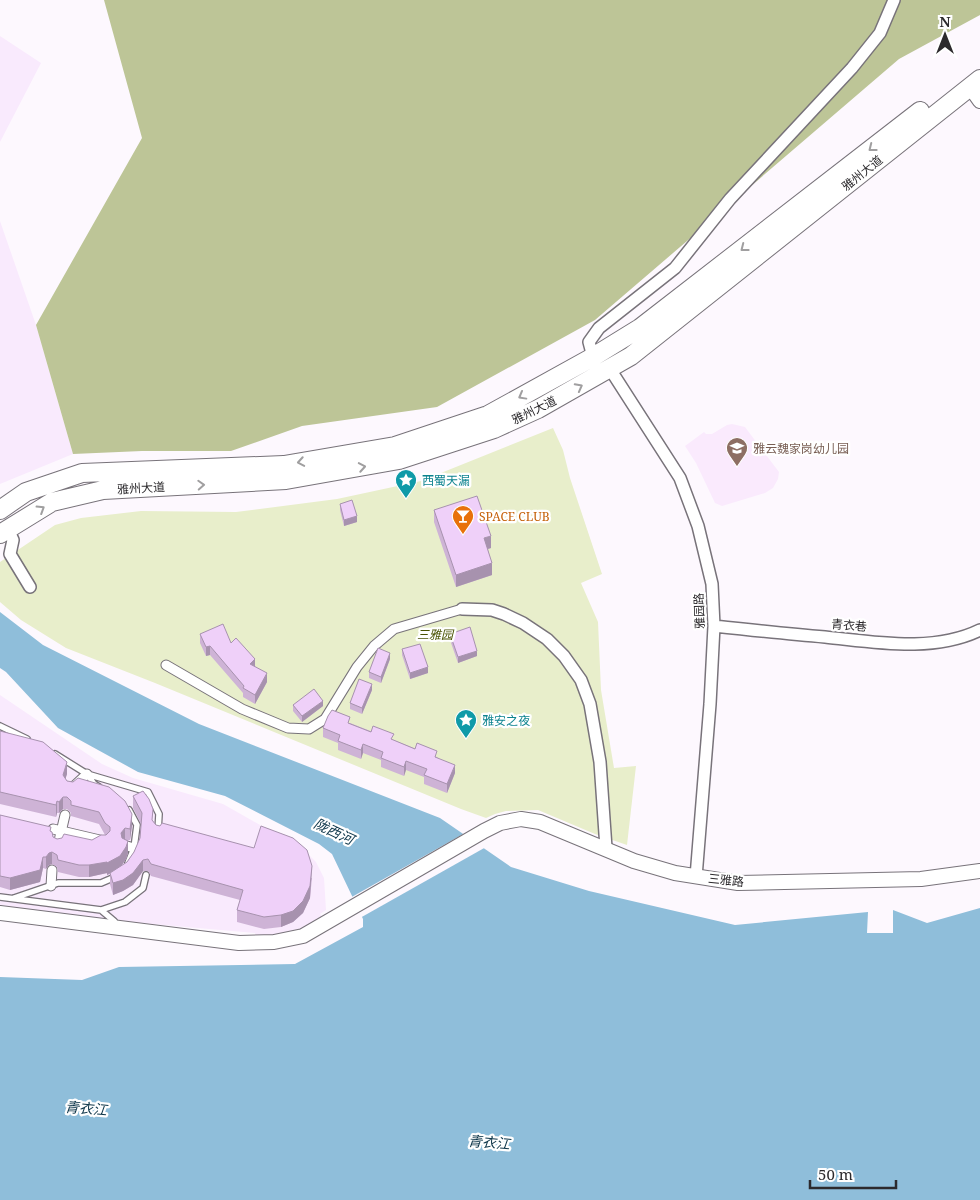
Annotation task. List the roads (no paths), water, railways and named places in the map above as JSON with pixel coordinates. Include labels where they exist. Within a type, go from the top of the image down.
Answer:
[{"type":"main road","name":"雅州大道","points":[[0,510],[26,492],[82,473],[284,465],[395,446],[488,415],[593,357],[640,328],[980,65]]},
{"type":"main road","name":"雅州大道","points":[[4,532],[52,502],[103,490],[286,480],[399,460],[494,429],[538,409],[631,356],[975,83]]},
{"type":"street","points":[[593,357],[589,342],[599,328],[675,268],[730,199],[852,68],[880,32],[894,0]]},
{"type":"street","points":[[975,83],[980,101]]},
{"type":"street","name":"雅园路","points":[[610,369],[680,478],[698,526],[712,584],[714,626],[710,704],[696,877]]},
{"type":"street","points":[[4,532],[13,540],[10,554],[30,587]]},
{"type":"street","points":[[166,665],[242,709],[288,728],[310,728],[325,719],[357,667],[374,646],[394,629],[462,609],[492,610],[504,614],[523,623],[547,639],[564,656],[581,680],[590,704],[600,762],[606,848]]},
{"type":"street","name":"青衣巷","points":[[714,626],[920,644],[945,642],[980,630]]},
{"type":"street","points":[[71,788],[86,774]]},
{"type":"street","points":[[58,845],[57,829],[65,815]]},
{"type":"street","name":"三雅路","points":[[0,913],[239,943],[274,942],[303,936],[484,831],[500,823],[521,819],[540,822],[634,861],[675,873],[738,883],[921,879],[980,872]]},
{"type":"street","points":[[57,829],[104,841]]},
{"type":"street","points":[[51,886],[52,870]]},
{"type":"lane","points":[[0,726],[33,742]]},
{"type":"lane","points":[[50,750],[86,774],[148,792],[160,814],[158,833]]},
{"type":"lane","points":[[86,774],[94,784],[102,788]]},
{"type":"lane","points":[[14,898],[58,883],[101,882],[113,878],[126,866],[137,825],[124,801]]},
{"type":"lane","points":[[0,897],[101,910],[125,902],[143,888],[146,875]]},
{"type":"lane","points":[[101,910],[114,921],[118,928]]},
{"type":"water","points":[[0,612],[43,645],[199,724],[440,818],[511,867],[589,891],[735,925],[868,912],[867,933],[893,933],[893,910],[927,923],[980,908],[980,1200],[0,1200],[0,977],[82,980],[119,967],[295,964],[363,927],[363,919],[332,854],[319,844],[225,796],[138,772],[58,728],[6,672],[0,668]]},
{"type":"place","name":"雅云魏家岗幼儿园","points":[[737,467]]},
{"type":"place","name":"西蜀天漏","points":[[406,499]]},
{"type":"place","name":"SPACE CLUB","points":[[463,535]]},
{"type":"place","name":"雅安之夜","points":[[466,739]]},
{"type":"park label","name":"三雅园","points":[[435,634]]},
{"type":"water label","name":"陇西河","points":[[334,831]]},
{"type":"water label","name":"青衣江","points":[[86,1108]]},
{"type":"water label","name":"青衣江","points":[[489,1142]]}]
